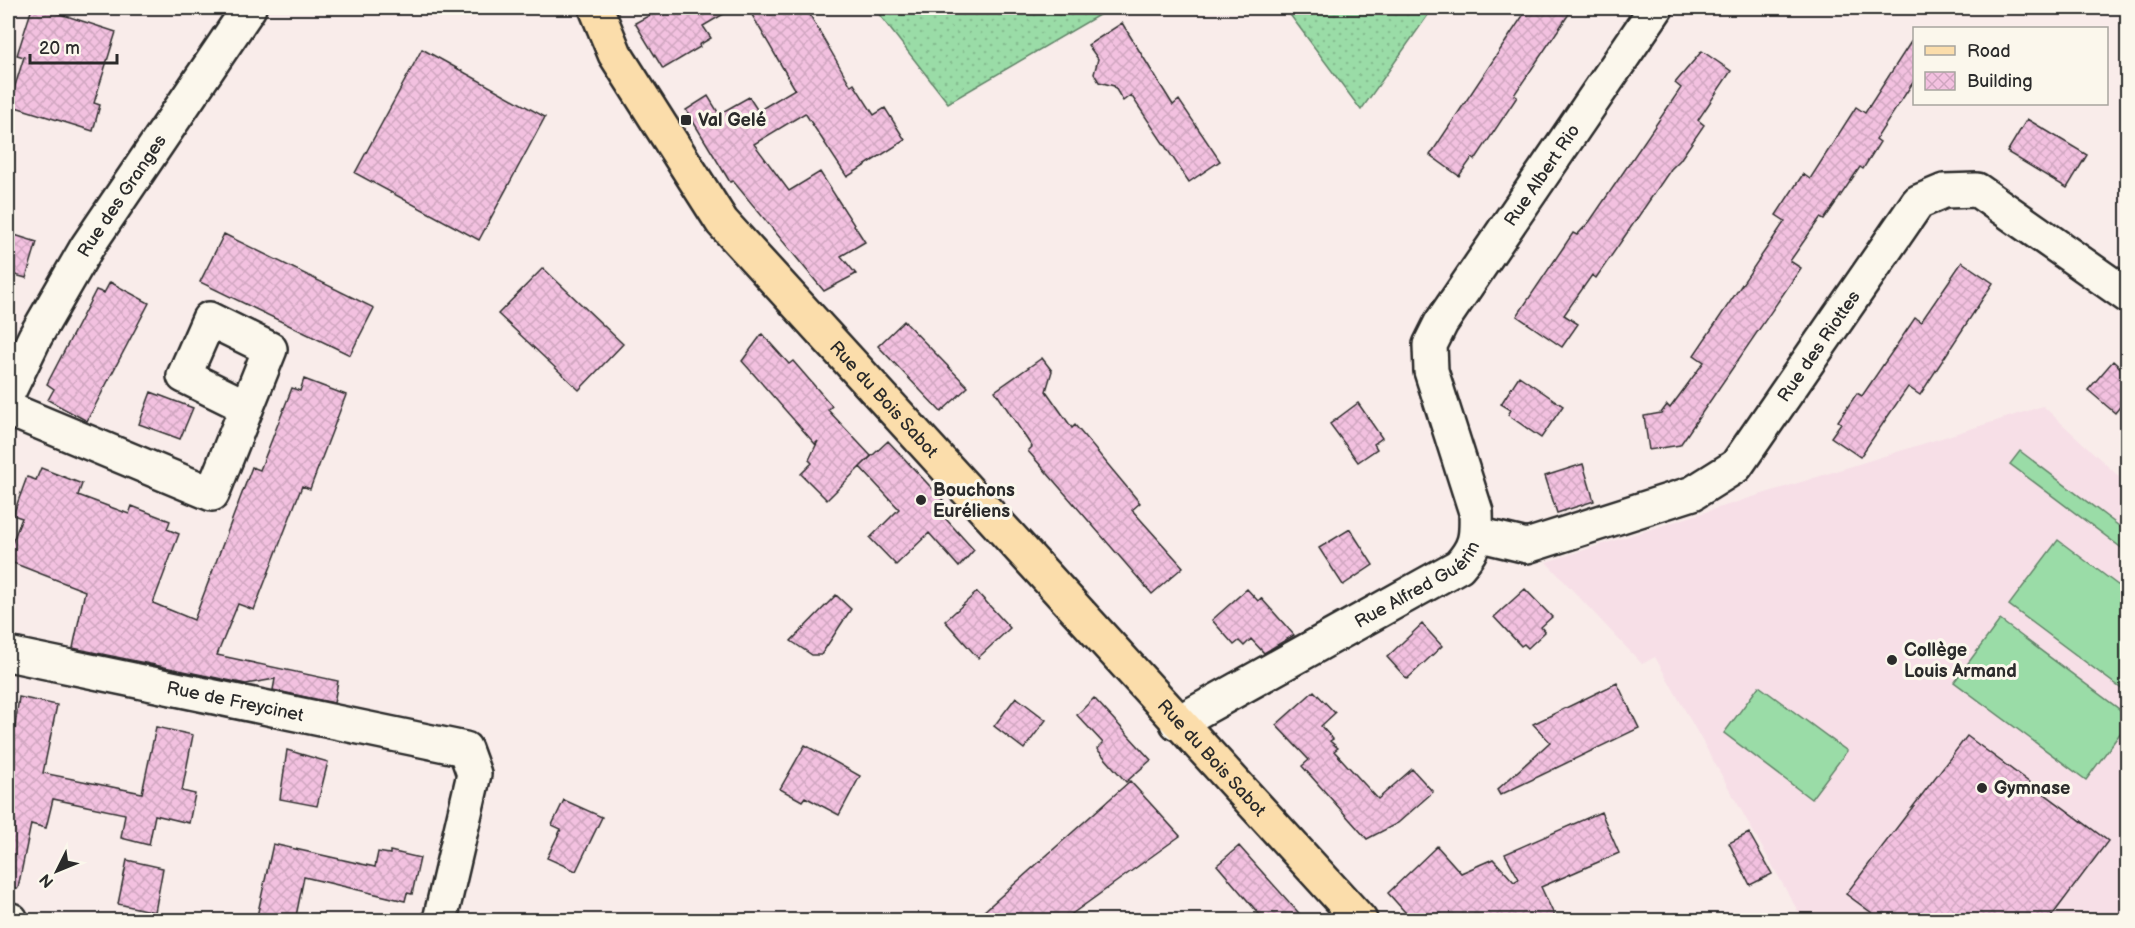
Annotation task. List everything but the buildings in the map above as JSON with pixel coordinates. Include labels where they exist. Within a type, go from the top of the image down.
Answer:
[{"type":"main road","name":"Rue du Bois Sabot","points":[[596,8],[615,54],[722,222],[1360,921]]},
{"type":"street","name":"Rue des Granges","points":[[8,393],[35,337],[87,247],[249,8]]},
{"type":"street","name":"Rue Albert Rio","points":[[1430,345],[1441,323],[1656,8]]},
{"type":"street","name":"Rue des Riottes","points":[[1477,534],[1527,546],[1693,493],[1736,466],[1918,202],[1944,191],[1977,190],[2127,296]]},
{"type":"street","name":"Rue Alfred Guérin","points":[[1177,723],[1459,566],[1472,551],[1477,534],[1476,512],[1431,371],[1430,345]]},
{"type":"street","points":[[8,410],[212,494],[247,407]]},
{"type":"street","name":"Rue de Freycinet","points":[[8,654],[465,749],[474,774],[440,921]]},
{"type":"shaded area","name":"Collège Louis Armand","points":[[2043,406],[2127,484],[2127,920],[1803,920],[1655,657],[1642,664],[1546,562]]},
{"type":"green space","points":[[874,8],[1111,8],[948,103]]},
{"type":"green space","points":[[1285,8],[1433,8],[1361,110]]},
{"type":"green space","points":[[2020,451],[2127,532],[2127,552],[2010,464]]},
{"type":"green space","points":[[2058,540],[2127,592],[2127,693],[2009,605]]},
{"type":"green space","points":[[2000,620],[2127,715],[2127,724],[2086,780],[1954,682]]},
{"type":"green space","points":[[1759,686],[1847,751],[1811,799],[1724,733]]},
{"type":"place","name":"Val Gelé","points":[[686,120]]},
{"type":"place","name":"Bouchons Euréliens","points":[[921,500]]},
{"type":"place","name":"Collège Louis Armand","points":[[1892,660]]},
{"type":"place","name":"Gymnase","points":[[1982,788]]}]
